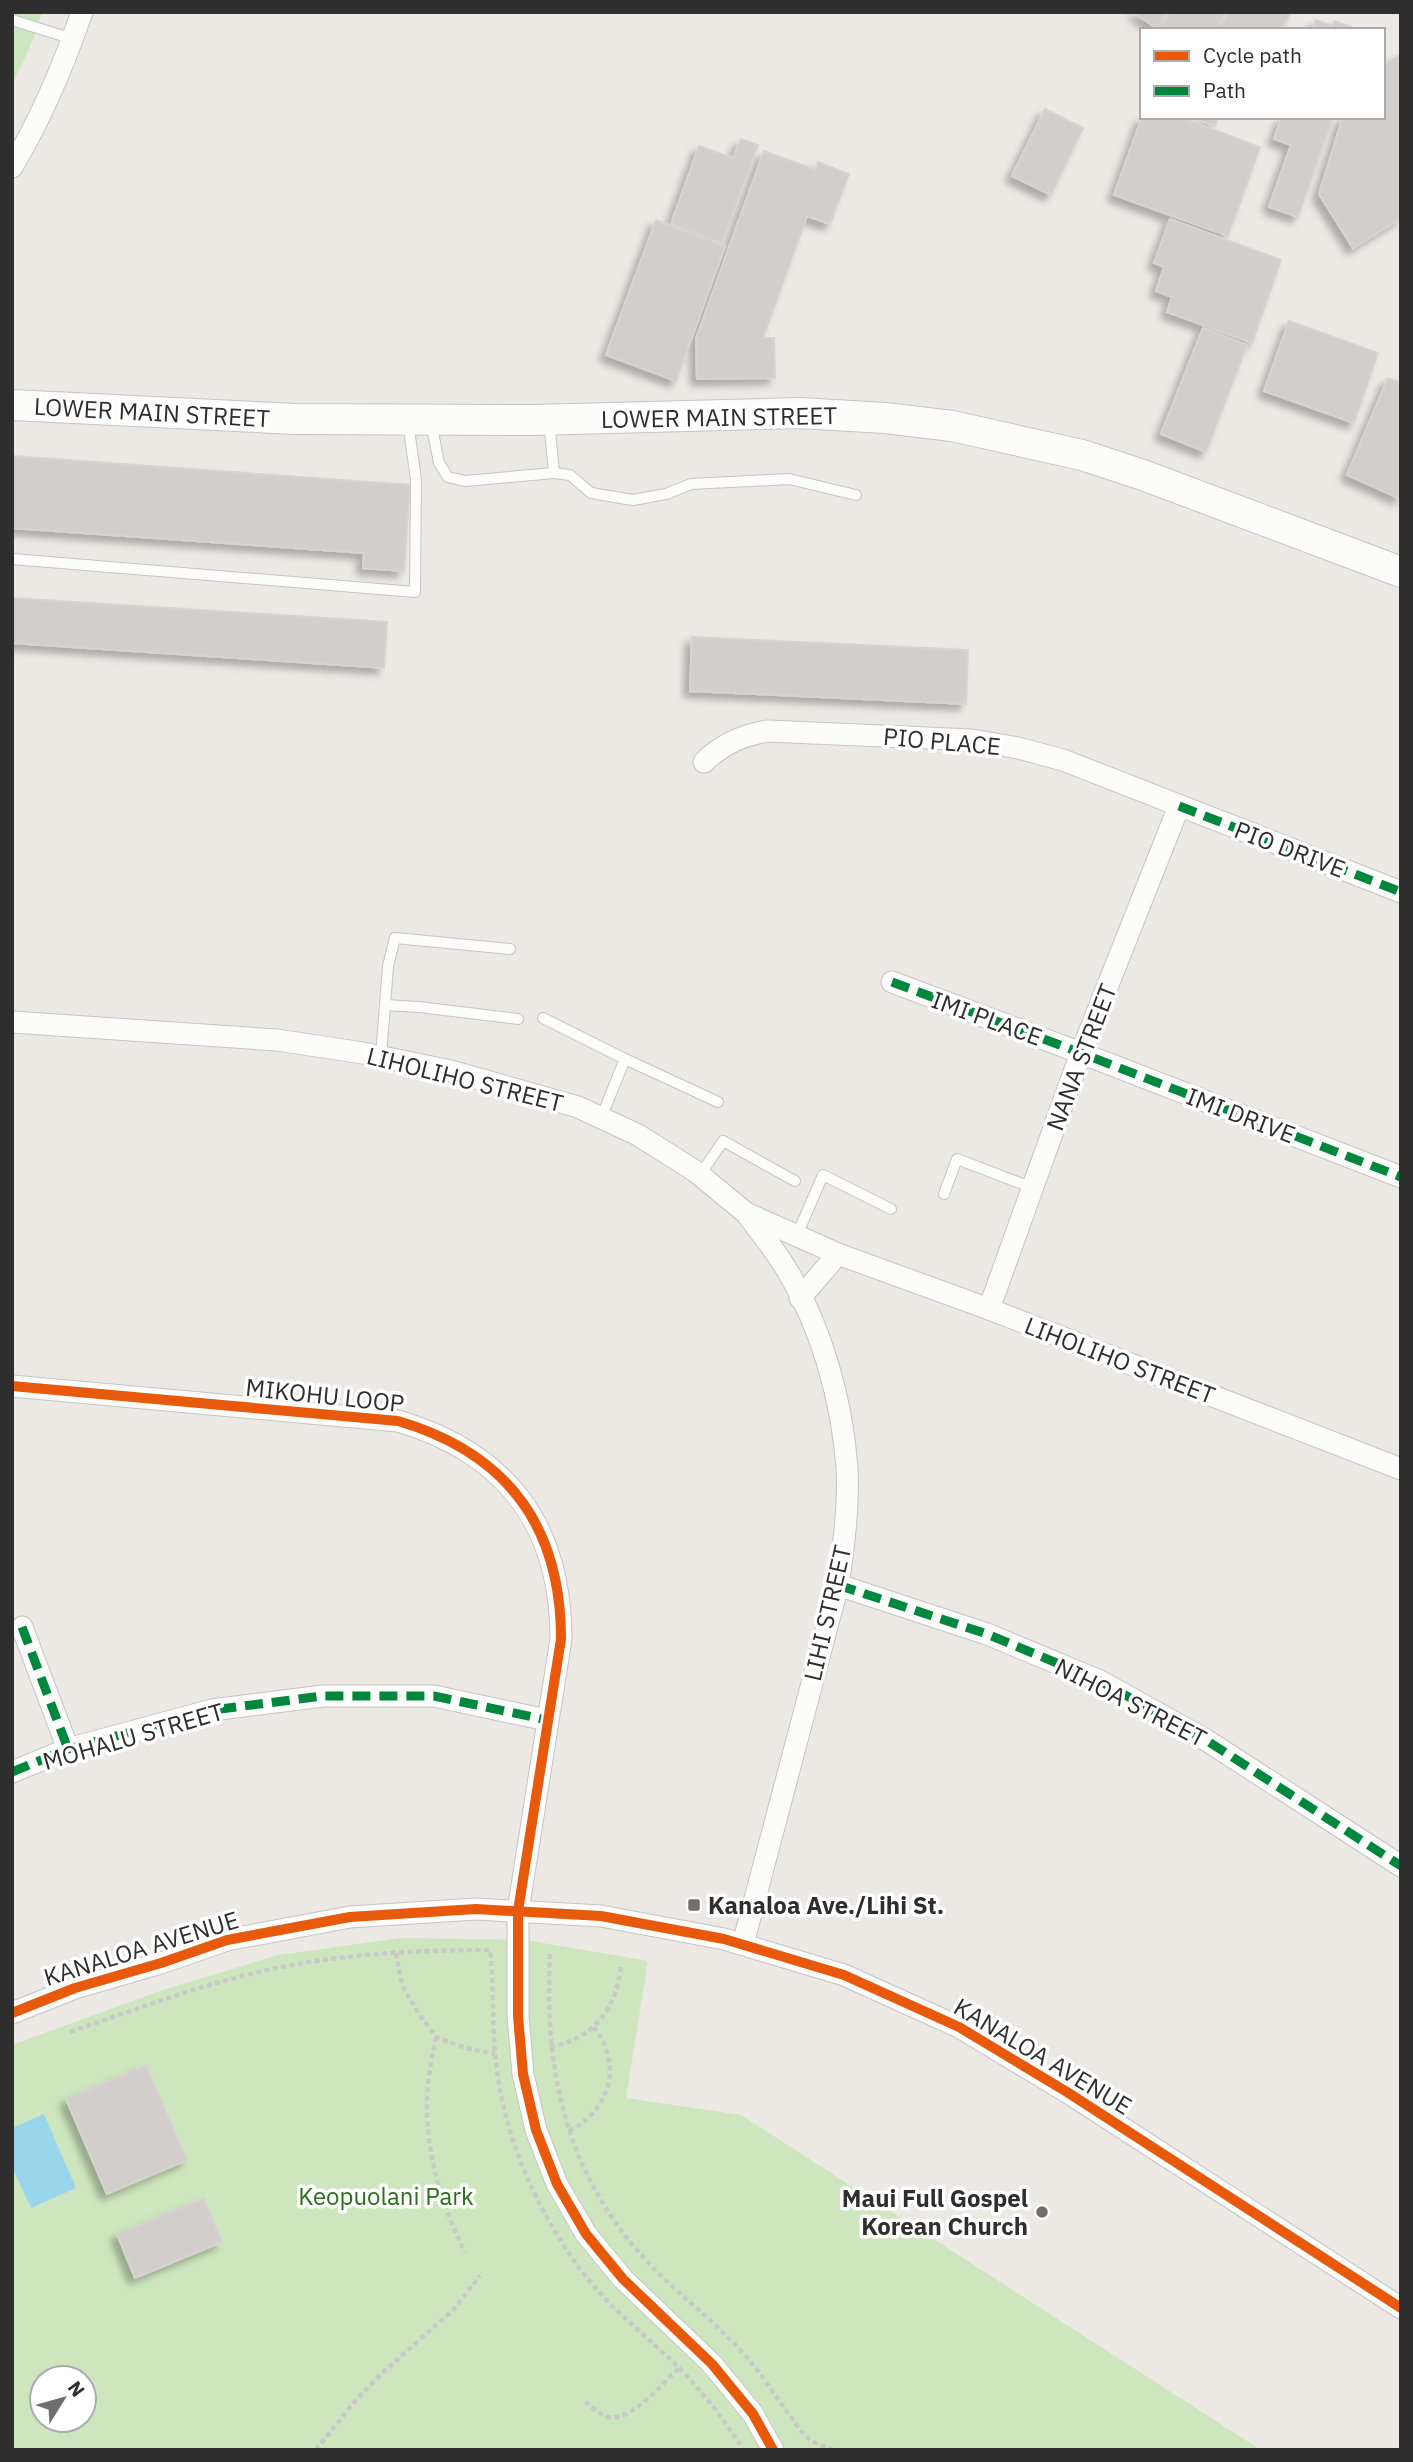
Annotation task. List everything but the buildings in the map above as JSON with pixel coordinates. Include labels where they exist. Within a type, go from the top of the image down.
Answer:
[{"type":"street","points":[[12,167],[37,126],[82,12]]},
{"type":"street","name":"LOWER MAIN STREET","points":[[12,405],[295,419],[549,419],[800,413],[885,418],[952,426],[1094,459],[1401,572]]},
{"type":"street","name":"PIO PLACE","points":[[704,762],[733,740],[768,731],[972,740],[1063,760],[1179,806]]},
{"type":"street","name":"PIO DRIVE","points":[[1179,806],[1401,892]]},
{"type":"street","name":"NANA STREET","points":[[989,1309],[1081,1053],[1179,806]]},
{"type":"street","name":"IMI PLACE","points":[[892,982],[1081,1053]]},
{"type":"street","name":"LIHOLIHO STREET","points":[[12,1022],[277,1040],[451,1070],[578,1107],[638,1135],[700,1175],[746,1213],[797,1236],[1401,1469]]},
{"type":"street","name":"IMI DRIVE","points":[[1081,1053],[1401,1177]]},
{"type":"street","name":"LIHI STREET","points":[[743,1944],[838,1585],[845,1539],[847,1469],[838,1400],[817,1333],[787,1270],[746,1213]]},
{"type":"street","points":[[800,1298],[838,1254]]},
{"type":"street","name":"MIKOHU LOOP","points":[[12,1386],[398,1421],[430,1431],[459,1445],[494,1471],[530,1513],[545,1542],[556,1573],[561,1606],[561,1639],[518,1912],[518,2016],[523,2074],[536,2130],[557,2184],[586,2234],[623,2279],[712,2364],[753,2414],[773,2450]]},
{"type":"street","name":"NIHOA STREET","points":[[838,1585],[988,1634],[1100,1681],[1206,1740],[1401,1866]]},
{"type":"street","points":[[22,1626],[68,1749]]},
{"type":"street","name":"MOHALU STREET","points":[[12,1772],[68,1749],[212,1710],[323,1696],[434,1696],[547,1720]]},
{"type":"street","name":"KANALOA AVENUE","points":[[12,2014],[75,1988],[227,1940],[351,1917],[476,1909],[601,1916],[724,1938],[844,1975],[959,2027],[1067,2092],[1401,2308]]},
{"type":"lane","points":[[12,20],[73,39]]},
{"type":"lane","points":[[549,419],[554,473]]},
{"type":"lane","points":[[419,420],[448,477],[465,481],[554,473],[570,475],[591,493],[633,500],[666,494],[691,484],[789,479],[856,495]]},
{"type":"lane","points":[[12,559],[415,592],[419,420]]},
{"type":"lane","points":[[381,1056],[388,966],[395,938],[510,948]]},
{"type":"lane","points":[[385,1005],[518,1019]]},
{"type":"lane","points":[[543,1018],[718,1102]]},
{"type":"lane","points":[[601,1118],[625,1059]]},
{"type":"lane","points":[[700,1175],[723,1141],[795,1181]]},
{"type":"lane","points":[[944,1194],[957,1159],[1033,1188]]},
{"type":"lane","points":[[797,1236],[823,1175],[891,1209]]},
{"type":"path","points":[[70,2032],[174,1996],[261,1972],[326,1960],[396,1953],[490,1950]]},
{"type":"path","points":[[396,1953],[402,1985],[436,2037],[489,2055],[495,2054]]},
{"type":"path","points":[[550,1954],[548,2003],[550,2047],[556,2087],[569,2131],[592,2183],[625,2237],[646,2261],[718,2328],[755,2367],[808,2439],[833,2450]]},
{"type":"path","points":[[550,2047],[575,2040],[594,2027],[612,2003],[617,1991],[621,1964]]},
{"type":"path","points":[[569,2131],[588,2119],[596,2110],[609,2080],[606,2046],[594,2027]]},
{"type":"path","points":[[436,2037],[428,2085],[428,2134],[436,2182],[465,2252]]},
{"type":"path","points":[[316,2450],[356,2400],[453,2309],[480,2276]]},
{"type":"path","points":[[585,2402],[604,2416],[625,2416],[698,2350],[718,2328]]},
{"type":"green space","points":[[12,12],[42,12],[33,40],[12,85]]},
{"type":"green space","name":"Keopuolani Park","points":[[401,1938],[526,1940],[648,1961],[626,2098],[741,2115],[1261,2450],[12,2450],[12,2045],[160,1991],[278,1955]]},
{"type":"water","points":[[44,2114],[76,2188],[31,2208],[12,2167],[12,2128]]},
{"type":"marked path","points":[[1179,806],[1401,892]]},
{"type":"marked path","points":[[892,982],[1401,1177]]},
{"type":"marked path","points":[[838,1585],[987,1634],[1100,1681],[1206,1740],[1401,1866]]},
{"type":"marked path","points":[[22,1627],[68,1749]]},
{"type":"marked path","points":[[12,1772],[68,1749],[212,1710],[323,1696],[434,1696],[547,1720]]},
{"type":"cycle path","points":[[12,1386],[398,1421],[436,1435],[469,1453],[497,1474],[520,1500],[538,1529],[551,1562],[558,1599],[561,1639],[518,1911],[518,2016],[523,2074],[536,2130],[557,2184],[586,2234],[623,2279],[712,2364],[753,2414],[773,2450]]},
{"type":"cycle path","points":[[12,2013],[75,1988],[227,1940],[350,1917],[476,1909],[601,1916],[724,1939],[844,1975],[959,2027],[1067,2092],[1401,2308]]},
{"type":"place","name":"Kanaloa Ave./Lihi St.","points":[[694,1905]]},
{"type":"place","name":"Maui Full Gospel Korean Church","points":[[1042,2212]]}]
